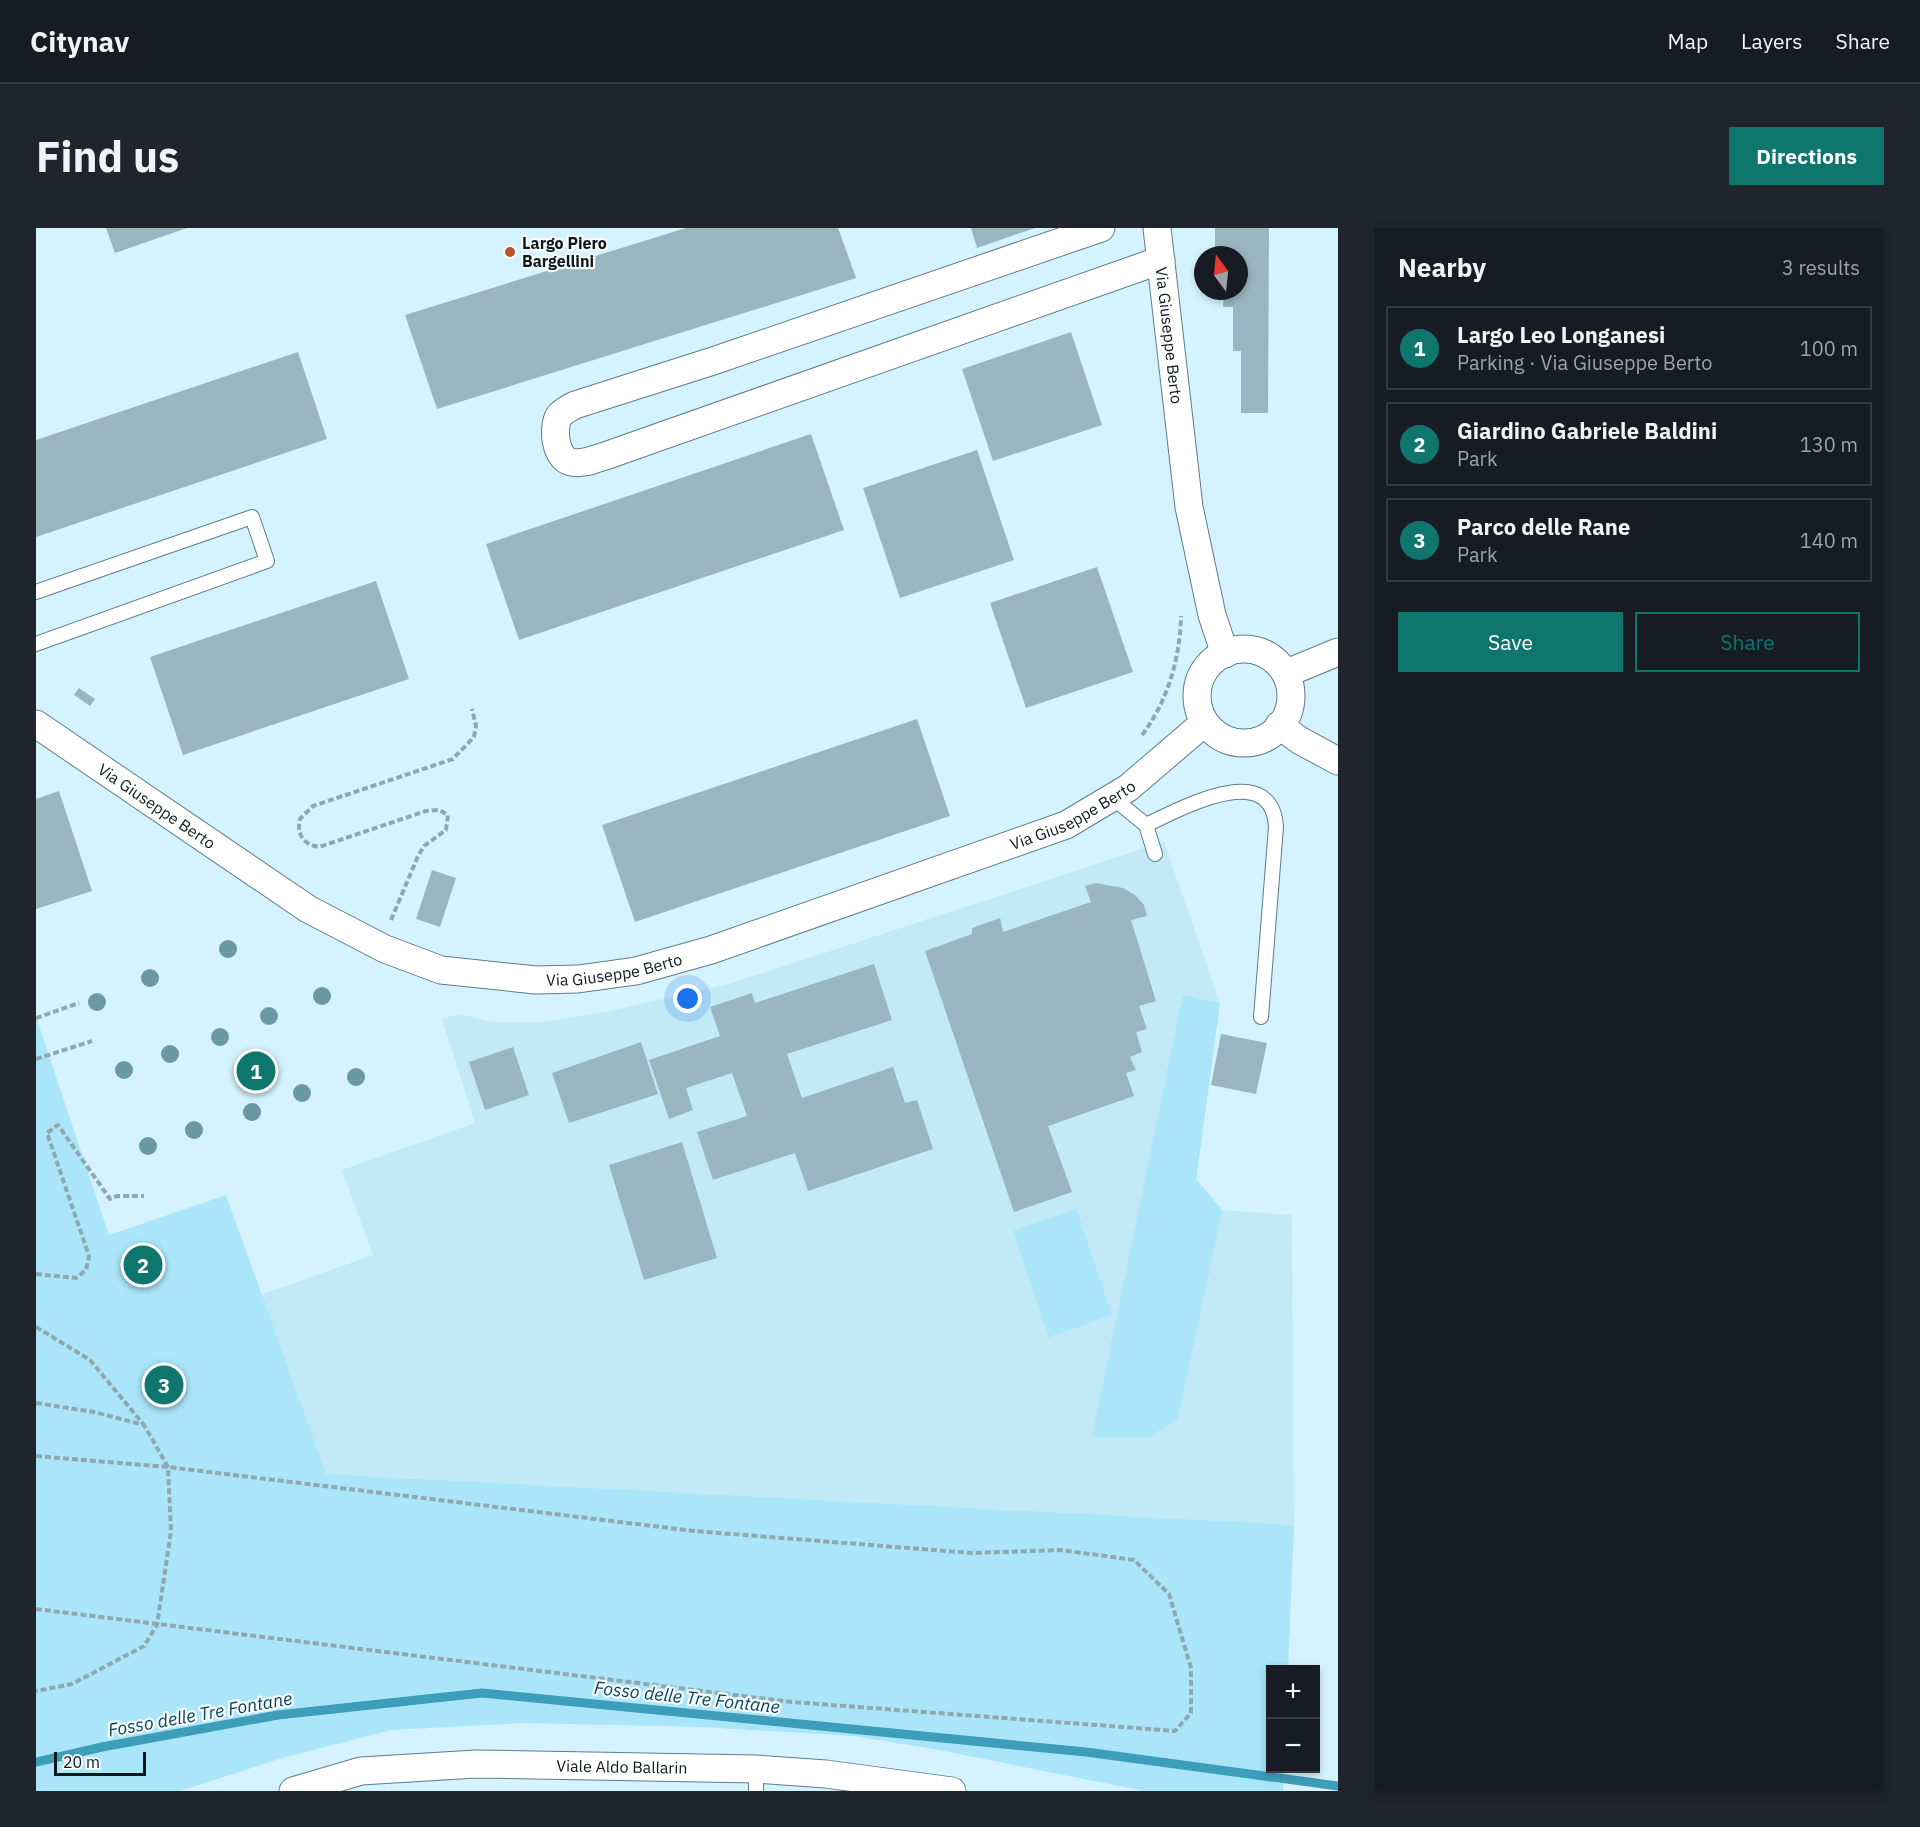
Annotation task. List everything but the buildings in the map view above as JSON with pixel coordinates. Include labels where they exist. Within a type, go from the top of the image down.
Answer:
[{"type":"street","points":[[1101,228],[713,361],[575,405],[561,413],[555,424],[558,448],[566,460],[572,462],[608,455],[1161,260]]},
{"type":"street","name":"Via Giuseppe Berto","points":[[1157,228],[1189,507],[1212,615],[1225,654]]},
{"type":"street","points":[[1249,649],[1263,652],[1276,660],[1287,673],[1291,697],[1286,716],[1279,725],[1258,740],[1237,743],[1218,737],[1204,723],[1198,707],[1200,682],[1203,673],[1225,654],[1249,649]]},
{"type":"street","points":[[1287,673],[1338,652]]},
{"type":"street","name":"Via Giuseppe Berto","points":[[36,724],[308,909],[344,930],[384,949],[441,970],[519,980],[578,979],[617,975],[687,958],[1053,830],[1113,798],[1204,723]]},
{"type":"street","points":[[1279,725],[1299,740],[1338,761]]},
{"type":"street","name":"Viale Aldo Ballarin","points":[[293,1791],[339,1775],[403,1767],[476,1764],[756,1780],[842,1776],[952,1791]]},
{"type":"lane","points":[[36,592],[252,517],[267,561],[36,644]]},
{"type":"lane","points":[[1146,825],[1184,806],[1231,792],[1254,792],[1265,799],[1275,810],[1276,827],[1261,1017]]},
{"type":"lane","points":[[1113,798],[1146,825],[1155,854]]},
{"type":"path","points":[[1137,741],[1161,703],[1171,676],[1179,642],[1180,605]]},
{"type":"path","points":[[389,924],[418,856],[424,846],[446,830],[448,815],[439,810],[426,811],[319,847],[309,845],[301,837],[300,819],[313,806],[453,759],[474,737],[476,726],[472,709]]},
{"type":"path","points":[[381,920],[398,927]]},
{"type":"path","points":[[36,1018],[79,1003]]},
{"type":"path","points":[[36,1059],[92,1041]]},
{"type":"path","points":[[36,1274],[76,1278],[86,1270],[88,1256],[47,1133],[52,1129],[58,1125],[110,1199],[117,1196],[144,1196]]},
{"type":"path","points":[[36,1328],[90,1360],[144,1425],[168,1467],[171,1531],[157,1625],[144,1646],[72,1684],[36,1690]]},
{"type":"path","points":[[36,1403],[94,1412],[144,1425]]},
{"type":"path","points":[[36,1456],[168,1467],[694,1531],[972,1553],[1061,1550],[1134,1560],[1169,1594],[1191,1668],[1191,1713],[1175,1731],[792,1702],[36,1609]]},
{"type":"shaded area","points":[[1164,842],[1220,1003],[1196,1180],[1222,1210],[1292,1215],[1294,1525],[326,1474],[260,1295],[373,1255],[342,1170],[475,1123],[442,1019],[459,1014],[492,1022],[541,1022],[605,1012],[729,984]]},
{"type":"shaded area","points":[[1183,995],[1220,1003],[1196,1179],[1222,1210],[1178,1418],[1150,1437],[1092,1437]]},
{"type":"shaded area","points":[[36,1017],[109,1235],[226,1195],[326,1474],[1294,1525],[1288,1665],[1266,1665],[1266,1773],[1284,1773],[1283,1791],[1144,1791],[934,1749],[853,1736],[702,1727],[522,1723],[391,1730],[282,1758],[180,1791],[36,1791]]},
{"type":"shaded area","points":[[1076,1209],[1112,1315],[1049,1337],[1013,1231]]},
{"type":"waterway","name":"Fosso delle Tre Fontane","points":[[36,1762],[102,1747],[278,1715],[482,1693],[1086,1752],[1338,1786]]},
{"type":"place","name":"Largo Piero Bargellini","points":[[510,252]]},
{"type":"place","name":"Largo Leo Longanesi","points":[[256,1071]]},
{"type":"place","name":"Giardino Gabriele Baldini","points":[[143,1265]]},
{"type":"place","name":"Parco delle Rane","points":[[164,1385]]}]
